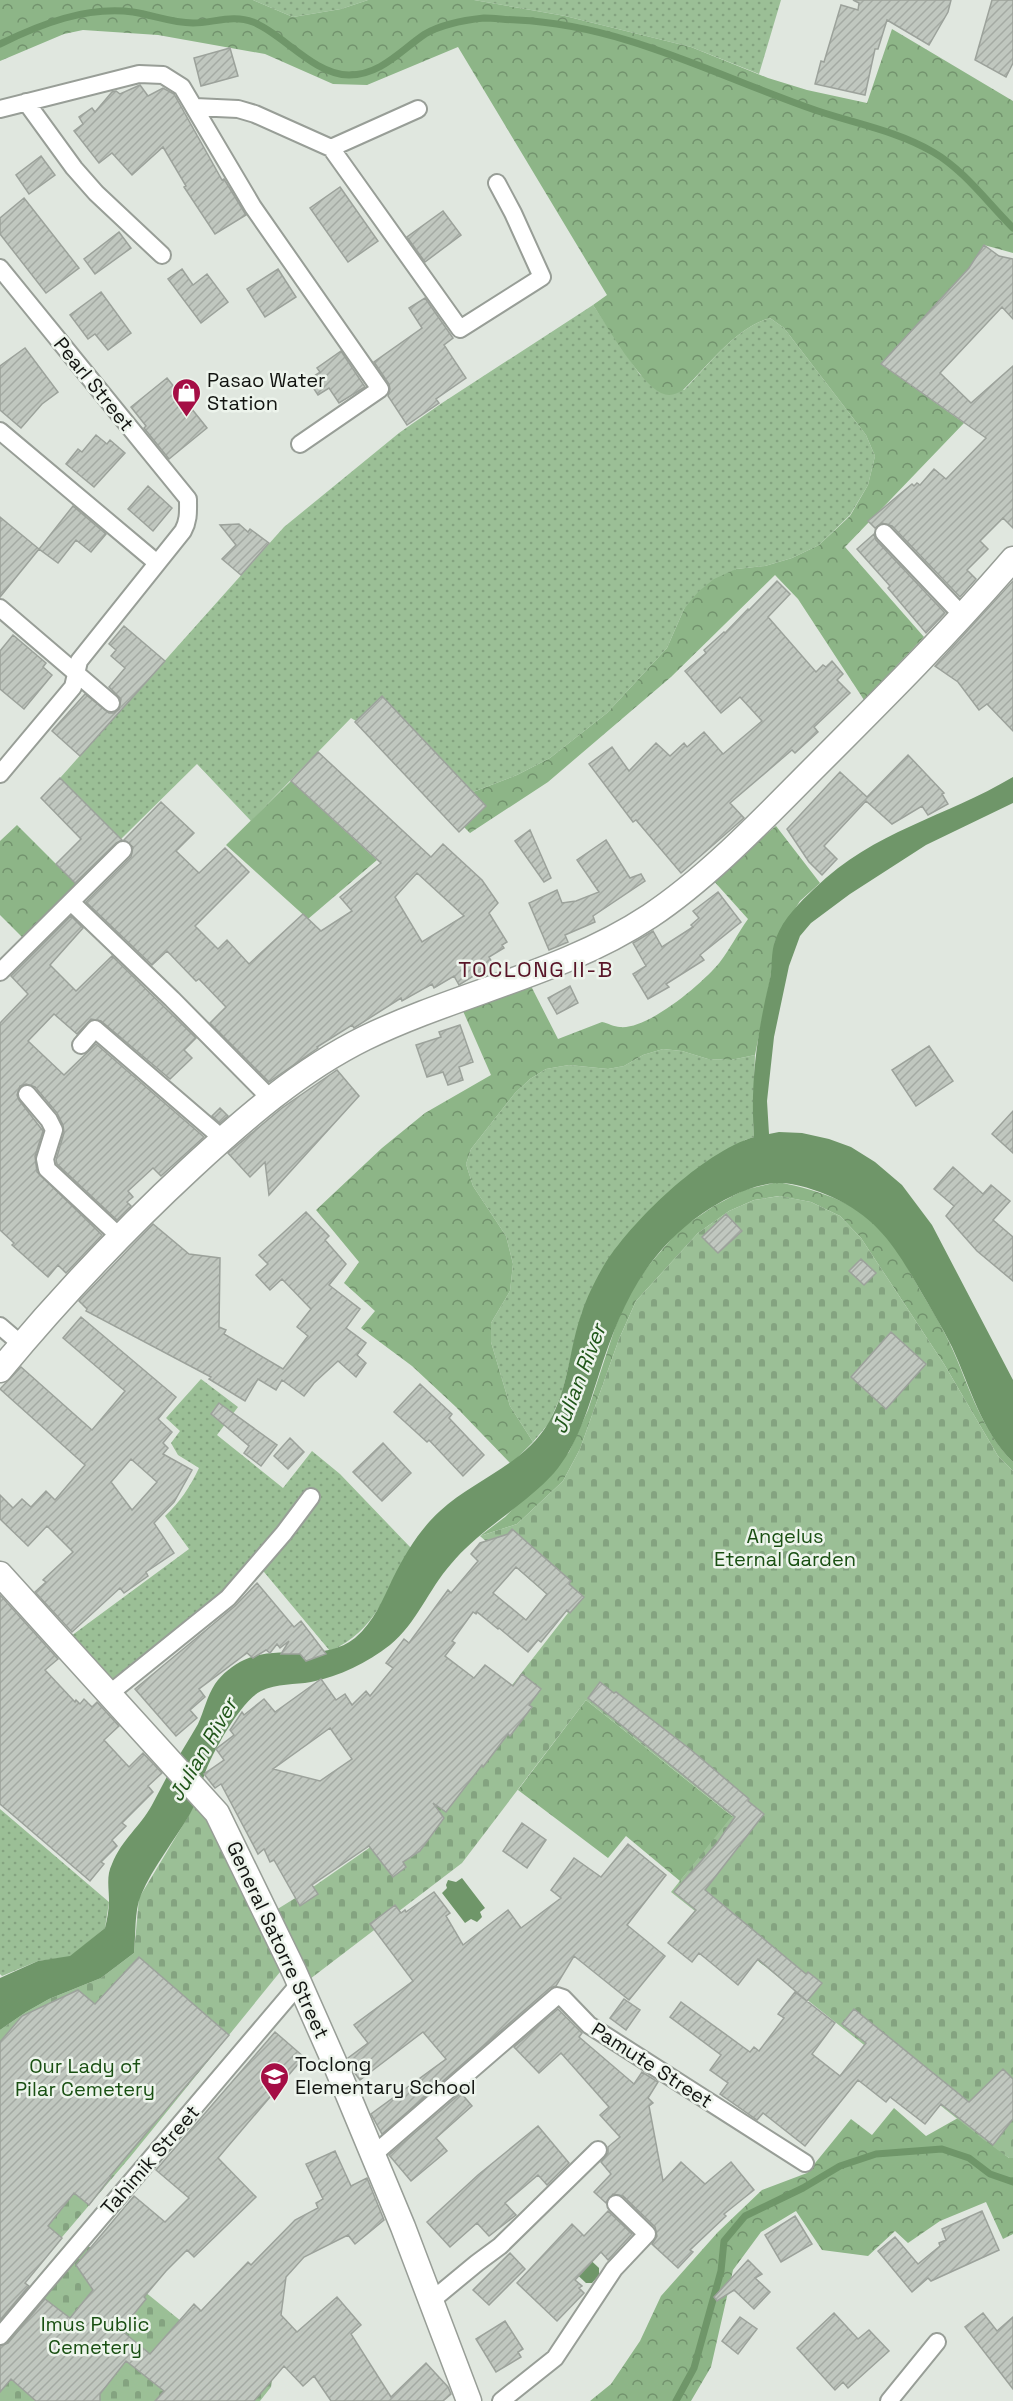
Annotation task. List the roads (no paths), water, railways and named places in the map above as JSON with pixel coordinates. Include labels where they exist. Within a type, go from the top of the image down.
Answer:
[{"type":"street","points":[[0,109],[139,74],[152,73],[173,80],[182,87],[253,207],[380,389],[300,444]]},
{"type":"street","points":[[27,102],[74,168],[96,193],[162,255]]},
{"type":"street","points":[[195,107],[238,109],[255,114],[331,148],[460,329],[542,277],[497,183]]},
{"type":"street","points":[[331,148],[418,109]]},
{"type":"street","name":"Pearl Street","points":[[0,268],[188,500],[188,522],[157,563]]},
{"type":"street","points":[[0,431],[157,563],[79,661],[73,687],[0,774]]},
{"type":"street","points":[[884,533],[962,615]]},
{"type":"street","points":[[0,1370],[119,1236],[223,1139],[300,1076],[364,1039],[402,1022],[560,961],[627,930],[679,894],[756,827],[874,709],[1013,559]]},
{"type":"street","points":[[0,608],[111,703]]},
{"type":"street","points":[[0,972],[123,850]]},
{"type":"street","points":[[71,902],[271,1099]]},
{"type":"street","points":[[81,1045],[95,1029],[223,1139]]},
{"type":"street","points":[[27,1094],[49,1120],[54,1130],[45,1159],[47,1169],[119,1236]]},
{"type":"street","points":[[0,1326],[21,1344]]},
{"type":"street","points":[[109,1694],[228,1598],[284,1533],[311,1497]]},
{"type":"street","name":"General Satorre Street","points":[[0,1575],[218,1813],[300,1983],[373,2156],[470,2401]]},
{"type":"street","name":"Tahimik Street","points":[[0,2336],[300,1983]]},
{"type":"street","name":"Pamute Street","points":[[373,2156],[557,1996],[563,1998],[589,2025],[805,2163]]},
{"type":"street","points":[[431,2301],[500,2246],[598,2150]]},
{"type":"street","points":[[501,2401],[546,2368],[555,2358],[614,2269],[647,2234],[616,2204]]},
{"type":"street","points":[[889,2401],[937,2342]]},
{"type":"water","name":"Julian River","points":[[1013,777],[1013,803],[926,845],[850,894],[811,923],[800,936],[789,966],[774,1037],[767,1101],[769,1134],[802,1133],[851,1147],[875,1162],[902,1185],[932,1225],[1013,1380],[1013,1462],[1002,1450],[984,1422],[952,1347],[911,1275],[894,1248],[862,1214],[832,1197],[790,1184],[766,1184],[720,1203],[682,1229],[665,1246],[637,1284],[616,1327],[576,1438],[554,1473],[529,1497],[462,1551],[443,1574],[408,1627],[390,1645],[372,1658],[343,1672],[311,1682],[273,1687],[253,1696],[214,1752],[192,1809],[141,1895],[136,1916],[134,1953],[101,1978],[49,1999],[0,2030],[0,1978],[38,1961],[70,1956],[105,1928],[109,1904],[108,1878],[116,1855],[152,1805],[198,1724],[210,1693],[218,1680],[236,1664],[258,1655],[329,1650],[342,1646],[362,1632],[377,1610],[408,1551],[426,1526],[454,1500],[513,1461],[539,1437],[549,1422],[561,1396],[584,1306],[600,1272],[615,1249],[649,1210],[691,1173],[734,1145],[754,1137],[753,1098],[756,1060],[773,949],[779,931],[792,911],[838,868],[862,852],[886,838]]},
{"type":"water","points":[[462,1878],[485,1908],[480,1912],[482,1917],[477,1922],[471,1919],[465,1923],[442,1893],[447,1888],[448,1880],[456,1882]]},
{"type":"water","points":[[582,2252],[599,2268],[599,2275],[592,2283],[586,2283],[568,2266]]},
{"type":"waterway","points":[[0,44],[64,18],[98,12],[133,12],[185,23],[238,19],[264,27],[323,68],[349,75],[371,71],[425,34],[454,23],[484,18],[557,24],[633,42],[781,98],[891,133],[919,145],[955,168],[1013,228]]},
{"type":"waterway","points":[[676,2401],[694,2368],[721,2271],[724,2241],[745,2216],[803,2188],[840,2166],[876,2154],[942,2149],[969,2158],[990,2174],[1013,2182]]},
{"type":"place","name":"Pasao Water Station","points":[[186,418]]},
{"type":"place","name":"Toclong Elementary School","points":[[274,2102]]},
{"type":"district","name":"TOCLONG II-B","points":[[536,969]]},
{"type":"park label","name":"Angelus Eternal Garden","points":[[785,1548]]},
{"type":"park label","name":"Our Lady of Pilar Cemetery","points":[[85,2078]]},
{"type":"park label","name":"Imus Public Cemetery","points":[[95,2336]]}]
